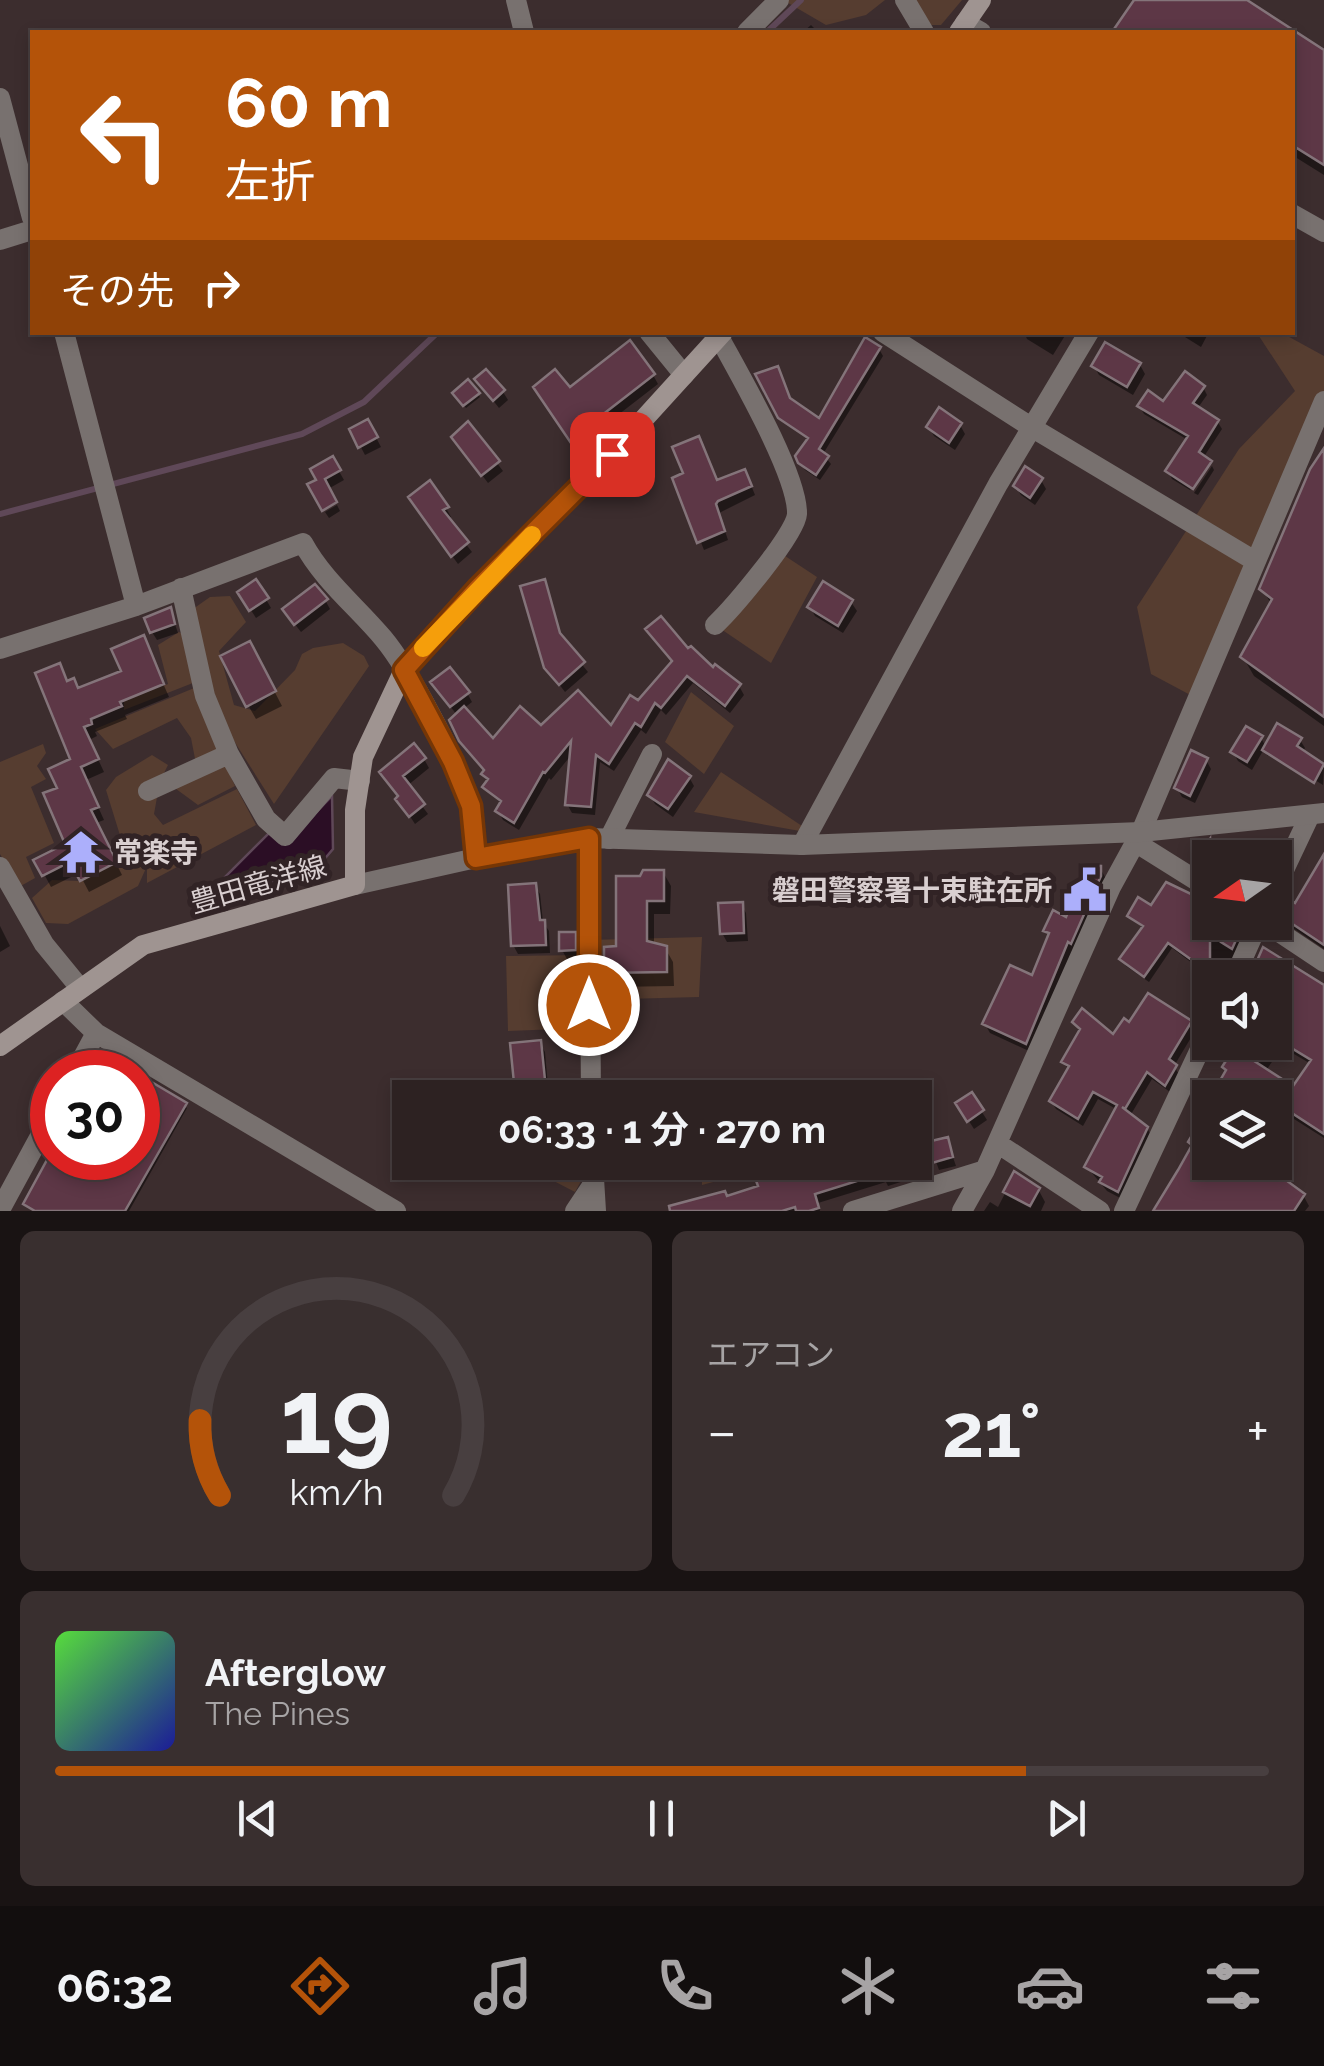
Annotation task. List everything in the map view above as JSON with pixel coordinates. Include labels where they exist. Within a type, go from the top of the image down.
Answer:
[{"type":"main road","points":[[969,29],[981,0]]},
{"type":"main road","name":"豊田竜洋線","points":[[0,1046],[143,945],[355,886],[355,810],[363,757],[404,670],[720,335]]},
{"type":"street","points":[[516,0],[524,30]]},
{"type":"street","points":[[749,30],[779,0]]},
{"type":"street","points":[[905,0],[923,30]]},
{"type":"street","points":[[0,98],[30,210]]},
{"type":"street","points":[[1295,216],[1324,232]]},
{"type":"street","points":[[0,240],[30,231]]},
{"type":"street","points":[[65,335],[136,606]]},
{"type":"street","points":[[651,335],[684,375]]},
{"type":"street","points":[[715,625],[789,534],[798,516],[792,489],[768,428],[722,335]]},
{"type":"street","points":[[888,335],[1255,562]]},
{"type":"street","points":[[802,845],[998,484],[1087,335]]},
{"type":"street","points":[[962,1211],[985,1170],[1111,887],[1138,838],[1324,401]]},
{"type":"street","points":[[0,649],[136,606],[303,543],[315,566],[386,641],[404,670],[453,762],[471,806],[476,858]]},
{"type":"street","points":[[182,588],[205,696],[229,754],[266,819],[285,836],[334,778],[360,782]]},
{"type":"street","points":[[148,790],[229,754]]},
{"type":"street","points":[[592,1080],[599,838],[652,754]]},
{"type":"street","points":[[355,886],[476,858],[599,838],[802,845],[1138,838],[1317,814]]},
{"type":"street","points":[[1292,859],[1317,814]]},
{"type":"street","points":[[1138,838],[1192,876]]},
{"type":"street","points":[[0,867],[44,944],[80,988]]},
{"type":"street","points":[[1290,940],[1324,962]]},
{"type":"street","points":[[62,1001],[96,1034],[396,1211]]},
{"type":"street","points":[[87,1050],[96,1034]]},
{"type":"street","points":[[1124,1211],[1195,1060]]},
{"type":"street","points":[[997,1143],[1100,1211]]},
{"type":"street","points":[[0,1210],[30,1155]]},
{"type":"street","points":[[853,1211],[985,1170]]},
{"type":"street","points":[[593,1180],[596,1211]]},
{"type":"street","points":[[575,1211],[593,1184]]},
{"type":"shaded area","points":[[783,0],[885,0],[866,15],[826,25]]},
{"type":"shaded area","points":[[907,0],[962,0],[941,25],[919,25]]},
{"type":"shaded area","points":[[1258,335],[1286,335],[1324,356],[1324,392],[1196,698],[1151,674],[1137,607],[1239,449],[1295,391]]},
{"type":"shaded area","points":[[776,550],[817,577],[771,663],[715,625]]},
{"type":"shaded area","points":[[230,596],[246,622],[219,651],[234,705],[255,711],[295,670],[302,654],[313,648],[343,643],[364,656],[369,666],[274,804],[210,703],[193,609],[210,597]]},
{"type":"shaded area","points":[[179,632],[187,636],[198,681],[124,710],[124,701],[168,684],[158,645]]},
{"type":"shaded area","points":[[199,686],[218,748],[235,786],[198,805],[172,786],[197,769],[191,738],[177,718],[113,749],[95,729]]},
{"type":"shaded area","points":[[691,692],[734,726],[704,774],[665,742]]},
{"type":"shaded area","points":[[43,744],[46,753],[37,766],[46,779],[31,787],[54,843],[26,857],[35,878],[19,887],[0,854],[0,762]]},
{"type":"shaded area","points":[[152,755],[168,765],[160,781],[154,814],[163,825],[237,789],[256,825],[147,883],[147,866],[138,886],[68,924],[46,923],[32,898],[52,880],[80,881],[127,858],[106,790],[116,777]]},
{"type":"shaded area","points":[[721,772],[805,828],[800,831],[694,812]]},
{"type":"shaded area","points":[[332,796],[333,849],[316,869],[200,902],[271,831],[287,842]]},
{"type":"shaded area","points":[[702,937],[699,997],[588,1000],[584,1028],[508,1031],[506,956],[585,955],[588,940]]},
{"type":"shaded area","points":[[552,1180],[582,1180],[575,1192]]},
{"type":"building","points":[[1134,0],[1247,0],[1293,30],[1113,30]]},
{"type":"building","points":[[1295,31],[1324,50],[1324,165],[1295,147]]},
{"type":"building","points":[[865,337],[881,347],[819,449],[829,456],[816,475],[798,463],[795,456],[808,438],[778,418],[755,374],[778,366],[790,398],[819,418]]},
{"type":"building","points":[[630,340],[655,374],[588,426],[593,432],[573,446],[533,387],[555,369],[570,387]]},
{"type":"building","points":[[1105,342],[1141,363],[1127,387],[1091,366]]},
{"type":"building","points":[[486,369],[505,390],[493,401],[474,379]]},
{"type":"building","points":[[1185,371],[1205,386],[1193,403],[1219,420],[1199,452],[1212,461],[1193,489],[1165,471],[1188,436],[1137,406],[1148,390],[1163,401]]},
{"type":"building","points":[[468,379],[480,393],[463,406],[452,393]]},
{"type":"building","points":[[939,407],[962,423],[949,443],[926,427]]},
{"type":"building","points":[[368,419],[378,437],[358,448],[349,429]]},
{"type":"building","points":[[468,421],[500,461],[481,476],[451,437]]},
{"type":"building","points":[[699,436],[717,480],[745,469],[752,486],[718,501],[725,531],[697,543],[672,478],[683,473],[672,447]]},
{"type":"building","points":[[1324,448],[1324,717],[1240,657],[1272,599],[1259,589],[1310,469]]},
{"type":"building","points":[[333,456],[341,470],[325,479],[337,502],[322,511],[307,484],[316,480],[310,469]]},
{"type":"building","points":[[1025,466],[1043,478],[1030,498],[1013,486]]},
{"type":"building","points":[[430,480],[449,507],[443,510],[469,542],[451,557],[408,497]]},
{"type":"building","points":[[256,579],[269,598],[249,611],[237,592]]},
{"type":"building","points":[[545,579],[560,633],[585,662],[559,685],[544,668],[520,586]]},
{"type":"building","points":[[823,581],[853,600],[838,626],[807,607]]},
{"type":"building","points":[[315,584],[328,599],[294,625],[282,609]]},
{"type":"building","points":[[171,607],[175,624],[150,633],[144,618]]},
{"type":"building","points":[[661,616],[688,648],[691,646],[713,667],[715,664],[741,684],[725,706],[687,676],[661,708],[655,703],[641,727],[635,723],[609,764],[596,755],[591,807],[565,805],[571,741],[543,772],[514,823],[495,811],[501,801],[482,787],[488,779],[481,774],[484,770],[459,741],[449,720],[464,706],[493,738],[520,706],[541,725],[578,690],[611,725],[630,695],[638,700],[672,661],[645,629]]},
{"type":"building","points":[[144,635],[164,684],[120,702],[122,706],[91,719],[92,724],[84,727],[99,759],[81,767],[99,807],[91,810],[117,862],[80,881],[70,862],[42,876],[33,860],[65,844],[43,793],[57,788],[48,769],[70,759],[35,673],[60,663],[67,681],[74,678],[78,688],[121,671],[111,649]]},
{"type":"building","points":[[250,641],[276,691],[246,707],[220,656]]},
{"type":"building","points":[[450,667],[470,692],[450,707],[430,682]]},
{"type":"building","points":[[1277,723],[1302,738],[1297,746],[1324,764],[1314,783],[1262,750]]},
{"type":"building","points":[[1246,726],[1263,736],[1247,762],[1230,752]]},
{"type":"building","points":[[414,743],[426,758],[403,776],[425,804],[409,817],[379,772]]},
{"type":"building","points":[[1191,750],[1208,758],[1190,796],[1174,788]]},
{"type":"building","points":[[668,759],[691,776],[668,809],[647,795]]},
{"type":"building","points":[[1324,854],[1324,945],[1292,924],[1292,901],[1295,903]]},
{"type":"building","points":[[1081,865],[1101,866],[1101,876],[1071,944],[1068,942],[1026,1044],[982,1024],[1010,965],[1032,975],[1049,933],[1043,931],[1053,910],[1066,917],[1080,884]]},
{"type":"building","points":[[643,870],[664,870],[664,901],[647,901],[647,941],[667,946],[667,972],[604,973],[604,947],[616,946],[616,876],[640,876]]},
{"type":"building","points":[[1166,882],[1192,894],[1192,940],[1210,940],[1210,960],[1192,960],[1168,943],[1144,977],[1119,959],[1143,926],[1127,916],[1138,897],[1151,905]]},
{"type":"building","points":[[536,883],[546,945],[511,946],[508,885]]},
{"type":"building","points":[[743,902],[744,933],[720,934],[718,903]]},
{"type":"building","points":[[559,932],[576,932],[576,950],[559,951]]},
{"type":"building","points":[[1222,940],[1236,940],[1232,949]]},
{"type":"building","points":[[1263,947],[1284,960],[1257,960]]},
{"type":"building","points":[[1292,965],[1324,985],[1324,1134],[1292,1113],[1292,1085],[1311,1060],[1292,1048]]},
{"type":"building","points":[[1148,993],[1192,1021],[1169,1059],[1177,1065],[1165,1086],[1147,1072],[1125,1109],[1122,1107],[1148,1127],[1118,1192],[1099,1182],[1102,1177],[1084,1167],[1117,1105],[1093,1092],[1078,1119],[1049,1101],[1069,1066],[1061,1062],[1080,1029],[1072,1022],[1082,1008],[1113,1034],[1124,1018],[1129,1022]]},
{"type":"building","points":[[541,1040],[545,1080],[514,1080],[510,1043]]},
{"type":"building","points":[[1226,1060],[1253,1060],[1284,1080],[1220,1080]]},
{"type":"building","points":[[160,1087],[187,1103],[160,1150]]},
{"type":"building","points":[[972,1092],[984,1110],[967,1122],[955,1103]]},
{"type":"building","points":[[948,1137],[953,1157],[932,1163],[932,1141]]},
{"type":"building","points":[[1192,1145],[1192,1180],[1286,1180],[1305,1194],[1294,1211],[1153,1211]]},
{"type":"building","points":[[1014,1171],[1040,1188],[1030,1206],[1003,1192]]},
{"type":"building","points":[[36,1180],[143,1180],[125,1211],[35,1211],[23,1204]]},
{"type":"building","points":[[756,1180],[860,1180],[815,1194],[819,1208],[809,1211],[796,1211],[795,1207],[782,1211],[670,1211],[669,1206],[758,1186]]},
{"type":"waterway","points":[[769,30],[801,0]]},
{"type":"waterway","points":[[0,514],[302,434],[364,402],[435,335]]},
{"type":"slow traffic","points":[[423,648],[532,535]]},
{"type":"place","name":"常楽寺","points":[[81,852]]},
{"type":"place","name":"磐田警察署十束駐在所","points":[[1085,890]]},
{"type":"route","points":[[589,1005],[589,838],[476,858],[471,806],[453,762],[404,670],[479,587],[612,454]]}]
